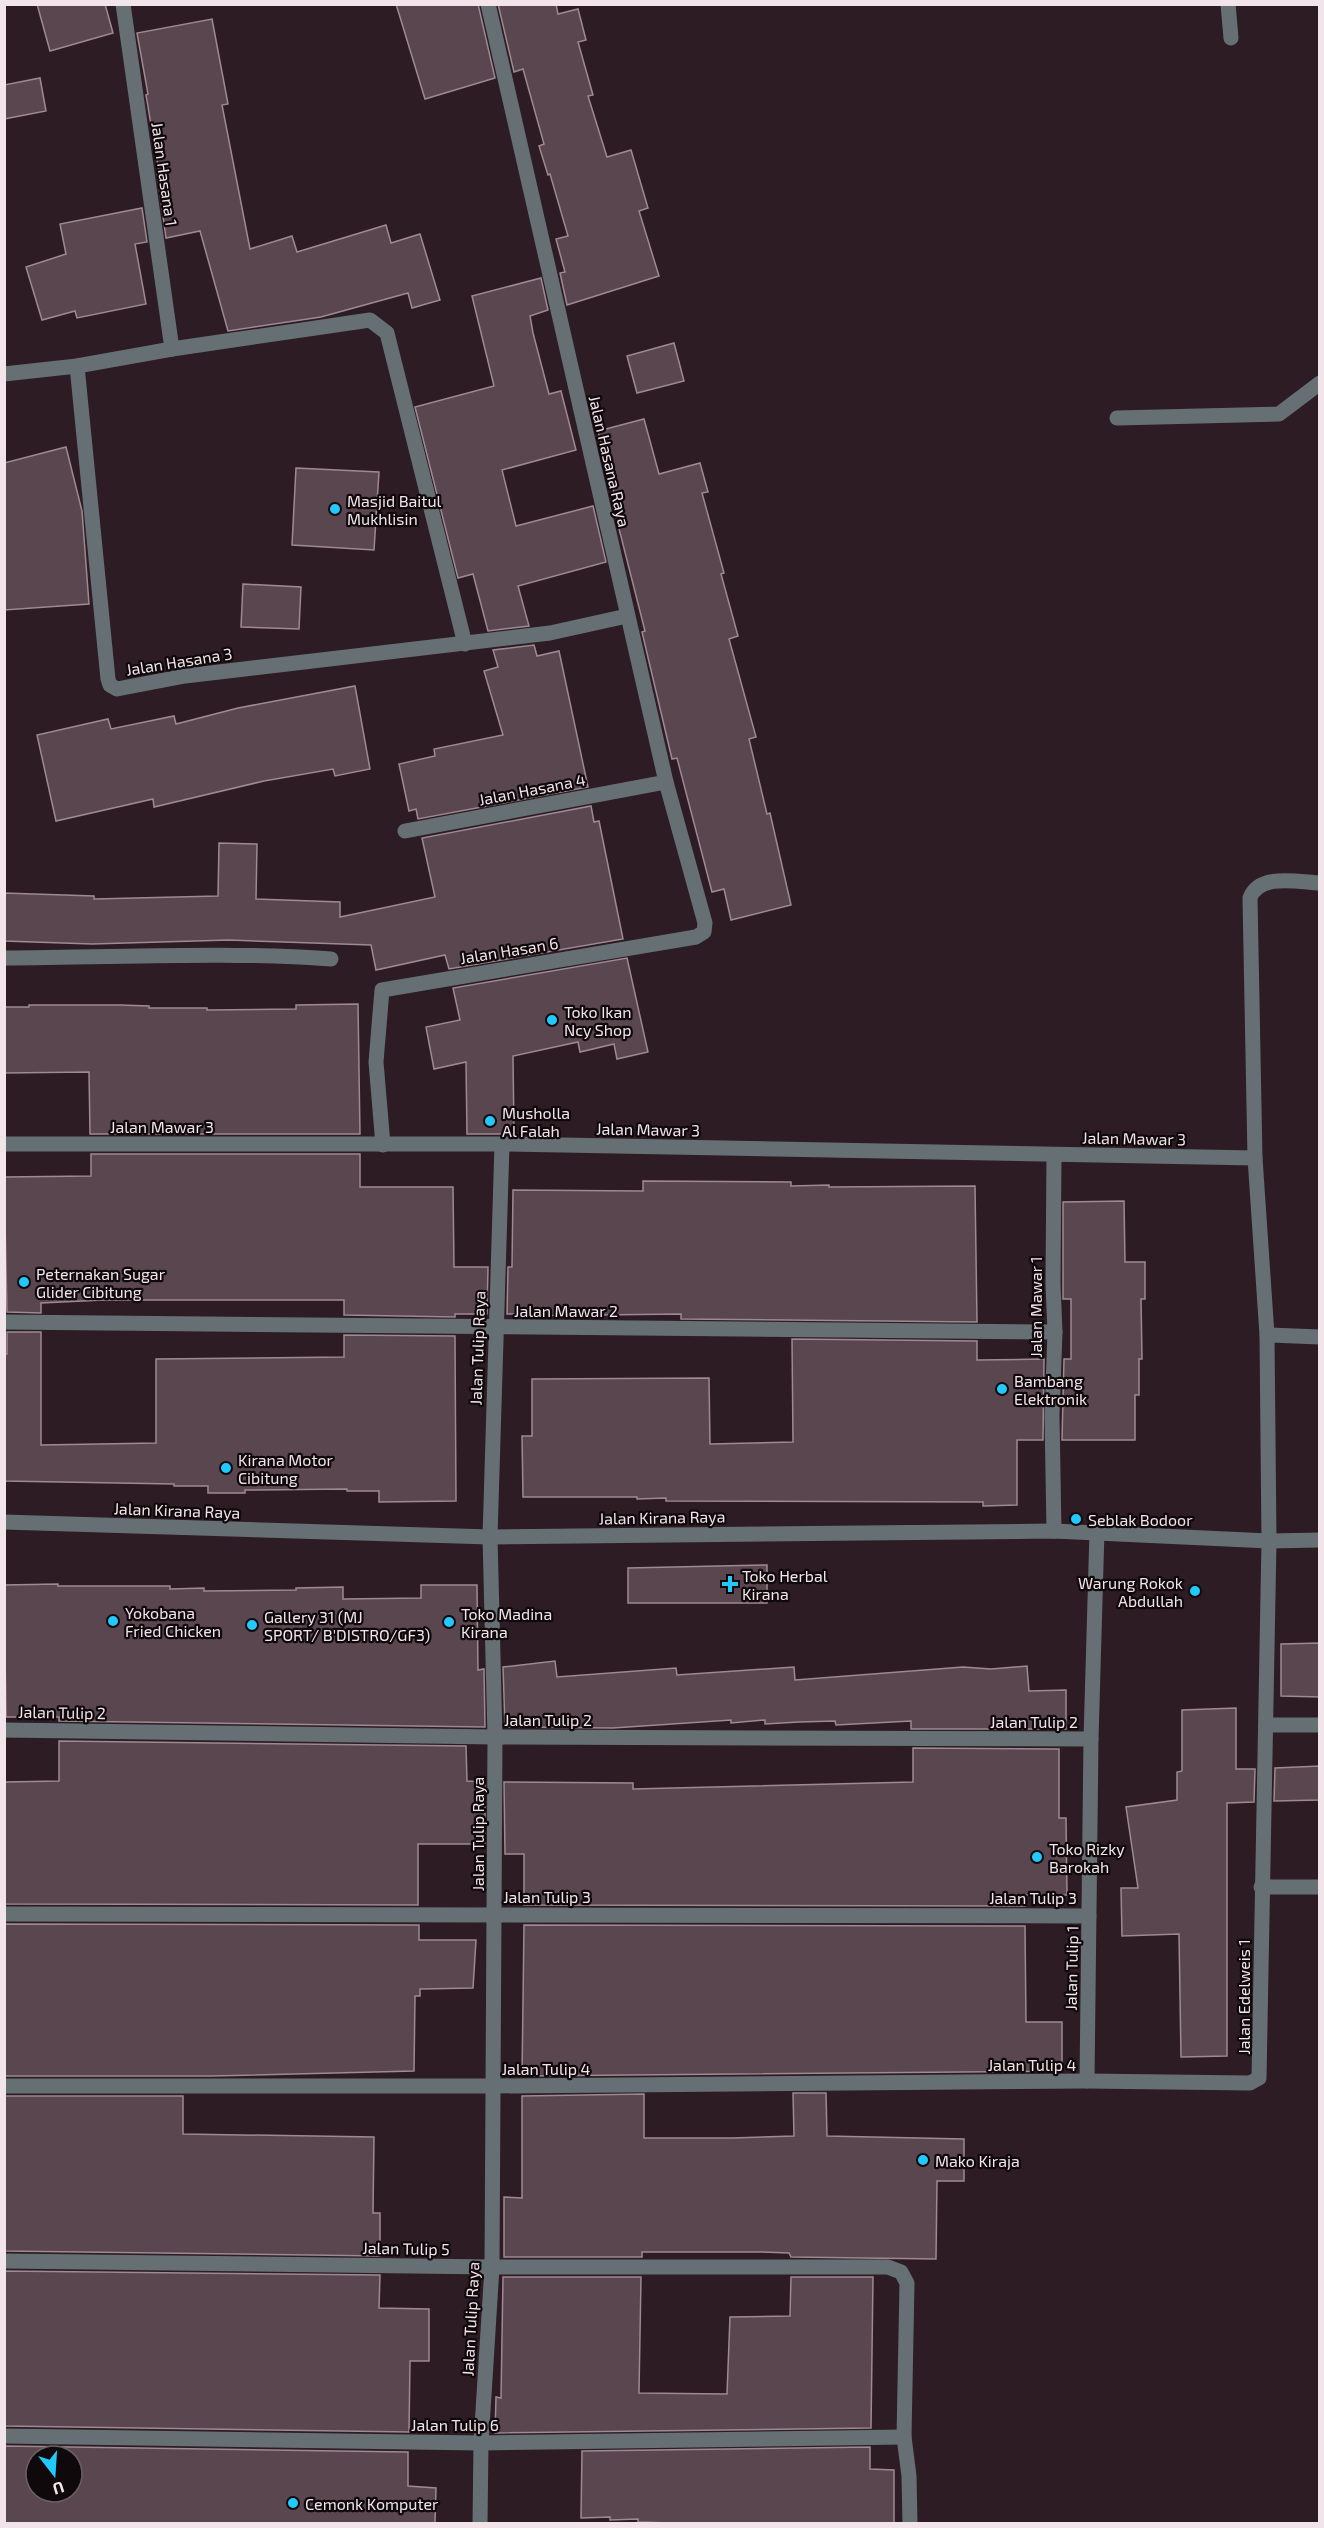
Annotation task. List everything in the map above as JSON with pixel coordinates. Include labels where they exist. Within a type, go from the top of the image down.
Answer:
[{"type":"street","name":"Jalan Hasana 1","points":[[123,4],[172,349]]},
{"type":"street","name":"Jalan Hasana Raya","points":[[488,4],[666,782],[705,923]]},
{"type":"street","points":[[1228,4],[1231,38]]},
{"type":"street","points":[[4,374],[77,366],[172,349],[370,320],[381,326],[387,333],[465,644]]},
{"type":"street","name":"Jalan Hasana 3","points":[[77,366],[110,686],[117,689],[185,676],[550,633],[627,616]]},
{"type":"street","points":[[1117,418],[1280,414],[1320,383]]},
{"type":"street","name":"Jalan Hasana 4","points":[[405,831],[666,782]]},
{"type":"street","name":"Jalan Edelweis 1","points":[[1087,2081],[1250,2083],[1259,2078],[1261,2069],[1261,1887],[1267,1725],[1269,1541],[1267,1335],[1255,1158],[1250,898],[1254,890],[1266,882],[1320,883]]},
{"type":"street","name":"Jalan Hasan 6","points":[[383,1145],[376,1062],[382,990],[696,937],[704,932],[705,923]]},
{"type":"street","points":[[4,958],[271,955],[331,959]]},
{"type":"street","name":"Jalan Mawar 3","points":[[4,1144],[502,1144],[1255,1158]]},
{"type":"street","name":"Jalan Tulip Raya","points":[[480,2523],[481,2443],[492,2267],[495,1737],[490,1537],[502,1144]]},
{"type":"street","name":"Jalan Mawar 1","points":[[1054,1155],[1055,1332],[1052,1415],[1054,1531]]},
{"type":"street","name":"Jalan Mawar 2","points":[[4,1322],[1055,1332]]},
{"type":"street","points":[[1267,1335],[1320,1337]]},
{"type":"street","name":"Jalan Kirana Raya","points":[[4,1522],[490,1537],[1054,1531],[1269,1541],[1320,1540]]},
{"type":"street","name":"Jalan Tulip 1","points":[[1087,2081],[1091,1739],[1097,1532]]},
{"type":"street","points":[[1267,1725],[1320,1725]]},
{"type":"street","name":"Jalan Tulip 2","points":[[4,1730],[495,1737],[1091,1739]]},
{"type":"street","points":[[1261,1887],[1320,1887]]},
{"type":"street","name":"Jalan Tulip 3","points":[[4,1914],[1089,1916]]},
{"type":"street","name":"Jalan Tulip 4","points":[[4,2086],[494,2086],[1087,2081]]},
{"type":"street","name":"Jalan Tulip 5","points":[[4,2261],[492,2267],[888,2267],[901,2272],[907,2283],[904,2437]]},
{"type":"street","name":"Jalan Tulip 6","points":[[4,2436],[481,2443],[904,2437]]},
{"type":"street","points":[[904,2437],[909,2476],[909,2523]]},
{"type":"building","points":[[37,4],[105,4],[113,33],[50,51]]},
{"type":"building","points":[[396,4],[478,4],[495,78],[425,99]]},
{"type":"building","points":[[498,4],[556,4],[558,14],[578,9],[586,40],[578,42],[593,95],[588,96],[607,157],[631,150],[648,208],[639,211],[659,276],[567,305],[560,273],[565,272],[556,239],[568,236],[550,174],[548,175],[539,146],[544,144],[523,69],[514,72]]},
{"type":"building","points":[[212,19],[228,104],[222,105],[250,249],[292,236],[297,252],[386,225],[391,243],[420,234],[440,300],[412,308],[408,293],[321,317],[228,331],[200,231],[166,238],[157,172],[159,172],[146,95],[148,94],[137,33]]},
{"type":"building","points":[[40,78],[46,111],[4,119],[4,85]]},
{"type":"building","points":[[142,208],[147,242],[135,244],[146,304],[77,318],[75,311],[42,320],[26,267],[66,254],[60,224]]},
{"type":"building","points":[[541,278],[548,310],[530,316],[533,333],[549,394],[561,391],[576,450],[502,470],[516,526],[593,506],[606,562],[518,586],[529,626],[488,631],[473,574],[458,578],[415,407],[494,386],[472,296]]},
{"type":"building","points":[[674,343],[684,381],[637,393],[627,356]]},
{"type":"building","points":[[644,419],[659,474],[700,463],[708,492],[702,493],[724,573],[721,574],[738,636],[729,639],[756,737],[749,739],[767,814],[770,813],[791,905],[731,920],[724,889],[712,892],[677,758],[672,759],[642,632],[645,631],[612,501],[616,500],[598,431]]},
{"type":"building","points":[[66,447],[82,511],[89,604],[4,610],[4,463]]},
{"type":"building","name":"Masjid Baitul Mukhlisin","points":[[296,468],[379,472],[374,550],[292,545]]},
{"type":"building","points":[[243,584],[301,587],[299,629],[241,627]]},
{"type":"building","points":[[534,645],[537,656],[559,651],[588,787],[418,819],[416,809],[409,811],[399,764],[435,756],[434,749],[503,735],[484,671],[498,667],[493,650]]},
{"type":"building","points":[[355,686],[370,769],[335,776],[333,769],[264,781],[154,807],[153,799],[56,821],[37,735],[108,719],[111,729],[174,716],[176,724],[238,708]]},
{"type":"building","points":[[591,806],[594,822],[599,821],[623,939],[449,969],[445,955],[376,970],[371,945],[229,940],[92,944],[4,941],[4,893],[94,896],[94,899],[218,896],[219,843],[257,844],[256,899],[340,902],[340,917],[435,897],[422,838]]},
{"type":"building","points":[[627,958],[648,1052],[617,1059],[614,1044],[580,1052],[578,1042],[513,1056],[514,1134],[467,1134],[466,1062],[434,1069],[426,1027],[460,1020],[453,988]]},
{"type":"building","points":[[358,1004],[360,1134],[90,1134],[89,1072],[4,1073],[4,1007],[120,1005],[149,1006],[149,1008],[207,1008],[207,1010],[296,1009],[296,1005]]},
{"type":"building","points":[[91,1154],[360,1154],[360,1187],[453,1187],[454,1267],[488,1267],[487,1314],[455,1314],[455,1317],[344,1315],[344,1300],[104,1300],[41,1303],[41,1313],[7,1312],[4,1177],[91,1176]]},
{"type":"building","points":[[643,1181],[791,1182],[791,1186],[829,1185],[829,1187],[975,1186],[977,1322],[681,1319],[681,1314],[516,1316],[516,1314],[507,1314],[508,1267],[512,1267],[513,1190],[643,1191]]},
{"type":"building","points":[[1124,1201],[1125,1262],[1145,1262],[1145,1299],[1141,1299],[1142,1359],[1139,1359],[1139,1395],[1135,1395],[1135,1440],[1062,1440],[1064,1359],[1071,1359],[1071,1299],[1063,1299],[1063,1202]]},
{"type":"building","points":[[7,1332],[41,1332],[41,1445],[156,1443],[156,1359],[344,1357],[344,1335],[455,1336],[456,1501],[379,1502],[379,1491],[347,1491],[347,1489],[245,1490],[245,1493],[208,1493],[208,1486],[174,1486],[174,1484],[4,1481],[4,1354],[7,1354]]},
{"type":"building","points":[[792,1339],[977,1341],[977,1360],[1044,1359],[1043,1440],[1017,1440],[1017,1505],[983,1506],[983,1502],[666,1501],[666,1498],[637,1499],[637,1497],[523,1497],[522,1436],[532,1436],[532,1379],[709,1378],[710,1444],[793,1442]]},
{"type":"building","points":[[767,1565],[767,1603],[628,1603],[628,1568]]},
{"type":"building","points":[[58,1584],[58,1586],[170,1586],[170,1589],[204,1588],[204,1591],[343,1587],[343,1599],[421,1598],[421,1585],[477,1585],[478,1670],[484,1669],[485,1727],[59,1721],[59,1717],[6,1717],[4,1585]]},
{"type":"building","points":[[1320,1643],[1320,1697],[1281,1696],[1281,1644]]},
{"type":"building","points":[[555,1661],[557,1677],[676,1668],[677,1675],[794,1667],[795,1680],[963,1667],[991,1669],[1027,1666],[1029,1691],[1066,1690],[1066,1729],[911,1729],[911,1721],[836,1725],[835,1721],[765,1724],[765,1720],[613,1728],[505,1727],[503,1667]]},
{"type":"building","points":[[1236,1708],[1236,1769],[1255,1769],[1254,1802],[1227,1803],[1227,2056],[1181,2057],[1179,1934],[1122,1936],[1121,1888],[1138,1888],[1126,1807],[1177,1800],[1177,1772],[1182,1771],[1182,1710]]},
{"type":"building","points":[[59,1741],[466,1746],[467,1781],[485,1782],[485,1844],[418,1844],[418,1905],[4,1904],[4,1782],[59,1781]]},
{"type":"building","points":[[913,1748],[1059,1749],[1059,1818],[1066,1818],[1067,1895],[1025,1895],[1025,1906],[524,1905],[524,1854],[505,1854],[504,1782],[633,1783],[633,1789],[913,1782]]},
{"type":"building","points":[[1320,1766],[1320,1800],[1274,1801],[1275,1768]]},
{"type":"building","points":[[4,1924],[419,1925],[419,1940],[476,1940],[473,1988],[420,1989],[420,1996],[415,1996],[414,2071],[211,2076],[4,2076]]},
{"type":"building","points":[[524,1925],[1025,1926],[1026,2022],[1062,2022],[1062,2071],[522,2076]]},
{"type":"building","points":[[793,2093],[826,2093],[827,2136],[964,2139],[964,2181],[937,2181],[936,2259],[791,2257],[789,2253],[761,2252],[642,2252],[642,2257],[504,2257],[504,2197],[522,2198],[522,2096],[644,2094],[644,2138],[732,2138],[794,2136]]},
{"type":"building","points":[[4,2096],[183,2096],[183,2134],[374,2137],[373,2213],[380,2213],[380,2256],[4,2251]]},
{"type":"building","points":[[4,2271],[380,2275],[379,2308],[429,2309],[429,2361],[410,2361],[409,2432],[4,2426]]},
{"type":"building","points":[[503,2277],[641,2277],[639,2393],[727,2394],[730,2317],[790,2316],[791,2277],[873,2277],[871,2428],[495,2433],[496,2397],[501,2398]]},
{"type":"building","points":[[4,2446],[24,2446],[24,2504],[84,2504],[84,2447],[408,2452],[408,2486],[436,2488],[435,2523],[4,2523]]},
{"type":"building","points":[[870,2447],[870,2469],[894,2470],[894,2523],[670,2523],[638,2522],[638,2519],[610,2520],[610,2517],[581,2518],[582,2451]]},
{"type":"place","name":"Masjid Baitul Mukhlisin","points":[[335,509]]},
{"type":"place","name":"Toko Ikan Ncy Shop","points":[[552,1020]]},
{"type":"place","name":"Musholla Al Falah","points":[[490,1121]]},
{"type":"place","name":"Peternakan Sugar Glider Cibitung","points":[[24,1282]]},
{"type":"place","name":"Bambang Elektronik","points":[[1002,1389]]},
{"type":"place","name":"Kirana Motor Cibitung","points":[[226,1468]]},
{"type":"place","name":"Seblak Bodoor","points":[[1076,1519]]},
{"type":"place","name":"Toko Herbal Kirana","points":[[730,1584]]},
{"type":"place","name":"Warung Rokok Abdullah","points":[[1195,1591]]},
{"type":"place","name":"Yokobana Fried Chicken","points":[[113,1621]]},
{"type":"place","name":"Toko Madina Kirana","points":[[449,1622]]},
{"type":"place","name":"Gallery 31 (MJ SPORT/ B'DISTRO/GF3)","points":[[252,1625]]},
{"type":"place","name":"Toko Rizky Barokah","points":[[1037,1857]]},
{"type":"place","name":"Mako Kiraja","points":[[923,2160]]},
{"type":"place","name":"Cemonk Komputer","points":[[293,2503]]}]
